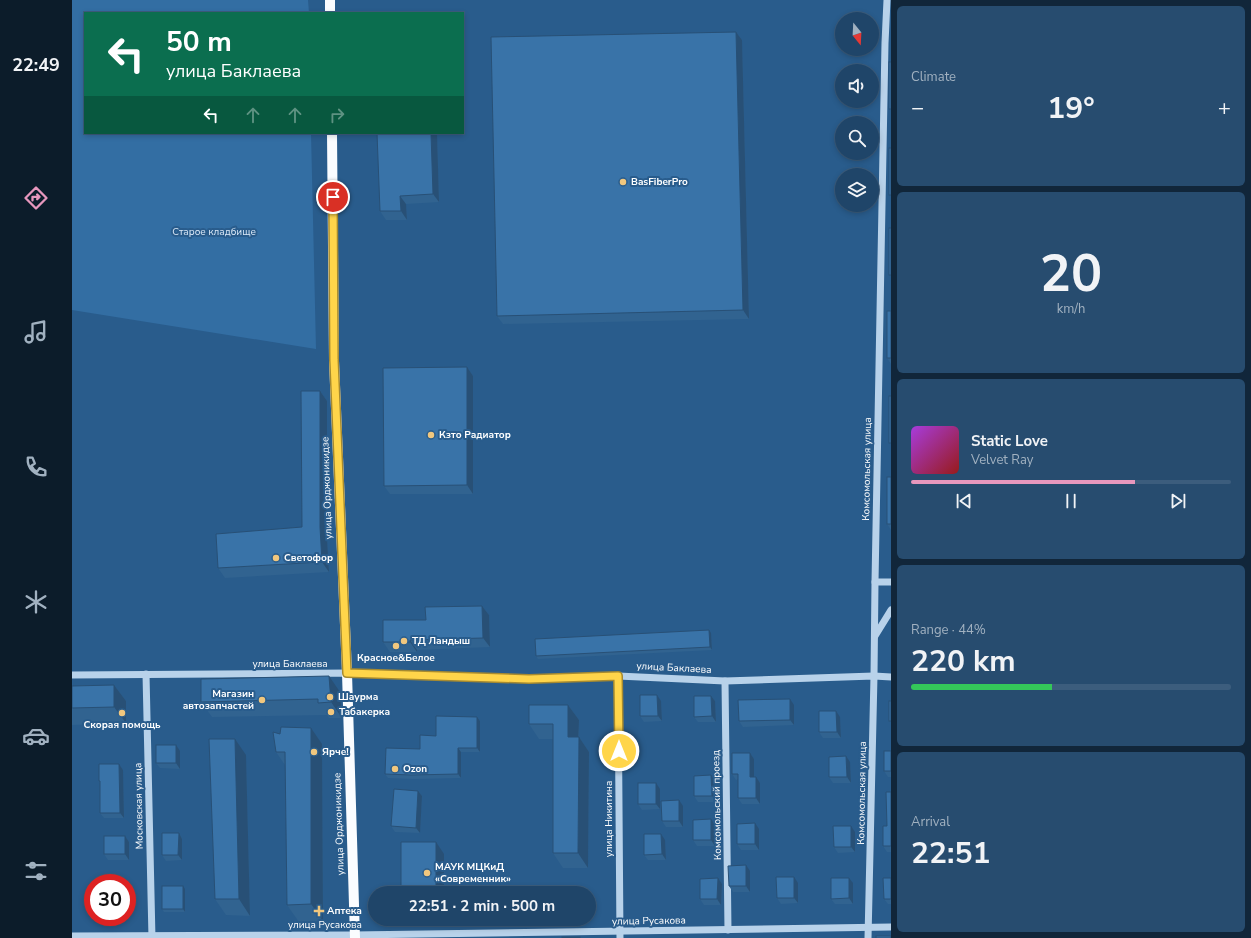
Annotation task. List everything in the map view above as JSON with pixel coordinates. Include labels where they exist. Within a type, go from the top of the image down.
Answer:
[{"type":"main road","points":[[330,0],[330,12]]},
{"type":"main road","name":"улица Орджоникидзе","points":[[332,134],[334,360],[347,673],[354,937]]},
{"type":"street","name":"Комсомольская улица","points":[[868,938],[875,636],[884,51],[887,0]]},
{"type":"street","points":[[875,582],[891,582]]},
{"type":"street","points":[[875,636],[891,610]]},
{"type":"street","name":"улица Баклаева","points":[[72,675],[347,673],[529,679],[618,676],[725,681],[874,676],[891,677]]},
{"type":"street","name":"Московская улица","points":[[146,674],[152,937]]},
{"type":"street","name":"улица Никитина","points":[[618,676],[620,935]]},
{"type":"street","name":"Комсомольский проезд","points":[[725,681],[728,930]]},
{"type":"street","name":"улица Русакова","points":[[72,936],[354,937],[620,935],[728,930],[891,927]]},
{"type":"green space","name":"Старое кладбище","points":[[72,0],[308,0],[309,12],[84,12],[84,134],[311,134],[316,349],[72,310]]},
{"type":"building","name":"BasFiberPro","points":[[736,32],[743,310],[497,316],[491,37]]},
{"type":"building","points":[[889,62],[891,62],[891,109],[889,109]]},
{"type":"building","points":[[377,134],[431,134],[433,194],[400,196],[401,211],[380,211]]},
{"type":"building","points":[[889,148],[891,148],[891,195],[889,195]]},
{"type":"building","points":[[889,228],[891,228],[891,275],[889,275]]},
{"type":"building","points":[[887,311],[891,311],[891,358],[887,358]]},
{"type":"building","name":"Кзто Радиатор","points":[[467,367],[467,485],[384,486],[383,368]]},
{"type":"building","points":[[301,391],[320,391],[320,527],[322,562],[218,568],[216,534],[302,527]]},
{"type":"building","points":[[889,396],[891,396],[891,443],[889,443]]},
{"type":"building","points":[[887,477],[891,477],[891,524],[887,524]]},
{"type":"building","points":[[482,606],[483,638],[383,642],[383,620],[426,620],[425,607]]},
{"type":"building","points":[[709,630],[710,647],[536,656],[535,639]]},
{"type":"building","points":[[329,676],[331,702],[318,703],[318,699],[201,702],[201,679]]},
{"type":"building","points":[[114,685],[114,707],[72,708],[72,686]]},
{"type":"building","points":[[640,695],[657,695],[658,716],[640,716]]},
{"type":"building","points":[[694,696],[711,696],[712,716],[694,717]]},
{"type":"building","points":[[790,699],[790,720],[739,721],[738,700]]},
{"type":"building","points":[[889,701],[891,701],[891,721],[889,721]]},
{"type":"building","points":[[529,705],[568,705],[568,737],[579,737],[578,853],[553,853],[553,724],[529,724]]},
{"type":"building","points":[[819,711],[836,711],[837,732],[819,732]]},
{"type":"building","points":[[436,716],[477,717],[477,748],[458,748],[458,774],[385,774],[386,748],[420,749],[420,735],[436,736]]},
{"type":"building","points":[[281,727],[311,728],[311,904],[287,905],[285,752],[276,752],[273,732],[280,734]]},
{"type":"building","points":[[209,739],[235,739],[239,899],[215,899]]},
{"type":"building","points":[[156,745],[176,745],[176,763],[156,763]]},
{"type":"building","points":[[884,751],[891,751],[891,771],[884,771]]},
{"type":"building","points":[[732,753],[750,753],[750,777],[756,777],[756,798],[738,798],[738,774],[732,774]]},
{"type":"building","points":[[846,756],[847,777],[829,777],[829,757]]},
{"type":"building","points":[[99,764],[119,764],[120,813],[100,813]]},
{"type":"building","points":[[711,775],[712,796],[694,796],[694,776]]},
{"type":"building","points":[[638,783],[656,783],[656,804],[638,804]]},
{"type":"building","points":[[394,789],[418,791],[416,828],[391,826]]},
{"type":"building","points":[[886,792],[891,792],[891,846],[883,846],[883,826],[887,826]]},
{"type":"building","points":[[679,800],[679,821],[662,821],[661,801]]},
{"type":"building","points":[[711,819],[711,840],[693,840],[693,820]]},
{"type":"building","points":[[755,823],[755,844],[737,844],[737,824]]},
{"type":"building","points":[[833,826],[851,826],[851,847],[834,847]]},
{"type":"building","points":[[162,833],[179,833],[178,855],[162,855]]},
{"type":"building","points":[[644,834],[661,834],[662,854],[644,855]]},
{"type":"building","points":[[104,836],[125,836],[125,854],[104,854]]},
{"type":"building","points":[[401,842],[436,842],[436,886],[401,886]]},
{"type":"building","points":[[746,865],[746,886],[729,886],[728,866]]},
{"type":"building","points":[[776,877],[794,877],[794,898],[777,898]]},
{"type":"building","points":[[718,878],[717,899],[700,899],[700,879]]},
{"type":"building","points":[[831,878],[849,878],[849,898],[831,899]]},
{"type":"building","points":[[883,878],[891,878],[891,899],[884,899]]},
{"type":"building","points":[[162,886],[183,886],[183,909],[162,909]]},
{"type":"building","points":[[876,936],[891,936],[891,938],[876,938]]},
{"type":"building","points":[[580,937],[580,938],[562,938]]},
{"type":"place","name":"BasFiberPro","points":[[623,182]]},
{"type":"place","name":"Кзто Радиатор","points":[[431,435]]},
{"type":"place","name":"Светофор","points":[[276,558]]},
{"type":"place","name":"ТД Ландыш","points":[[404,641]]},
{"type":"place","name":"Красное&Белое","points":[[396,646]]},
{"type":"place","name":"Шаурма","points":[[330,697]]},
{"type":"place","name":"Магазин автозапчастей","points":[[262,700]]},
{"type":"place","name":"Табакерка","points":[[331,712]]},
{"type":"place","name":"Скорая помощь","points":[[122,713]]},
{"type":"place","name":"Ярче!","points":[[314,752]]},
{"type":"place","name":"Ozon","points":[[395,769]]},
{"type":"place","name":"МАУК МЦКиД «Современник»","points":[[427,873]]},
{"type":"place","name":"Аптека","points":[[319,911]]},
{"type":"route","points":[[333,197],[334,360],[347,673],[529,679],[618,676],[619,751]]}]
